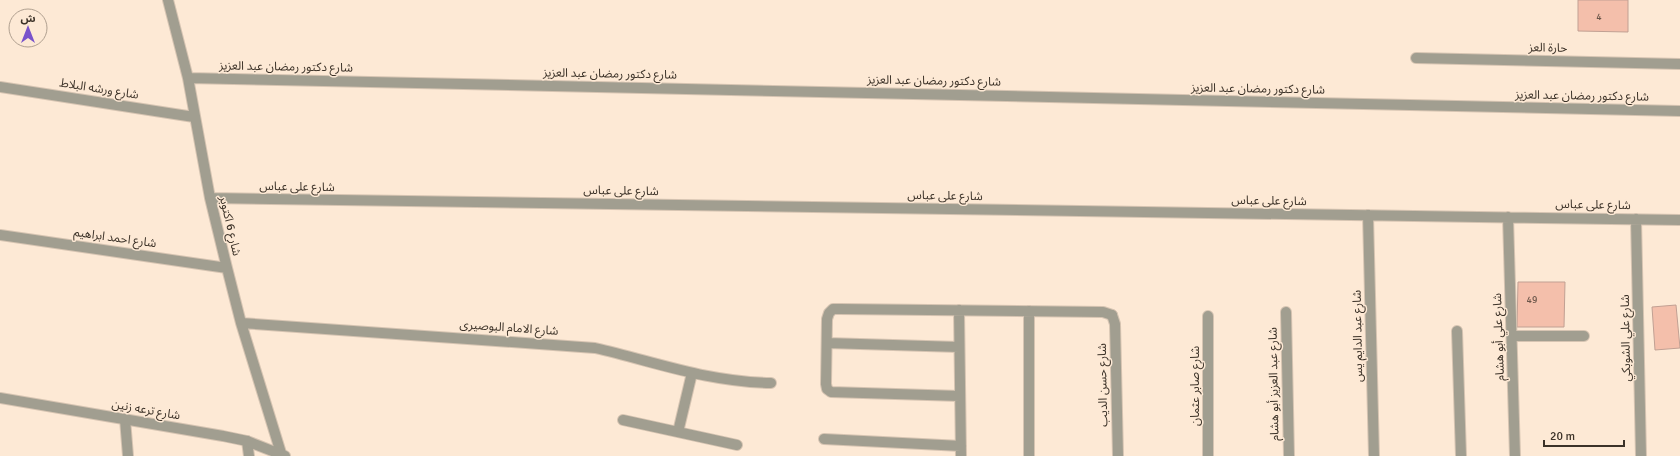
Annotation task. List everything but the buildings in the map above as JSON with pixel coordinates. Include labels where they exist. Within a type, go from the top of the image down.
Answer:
[{"type":"street","name":"شارع 6 اكتوبر","points":[[168,0],[188,78],[210,198],[226,268],[241,323],[283,455]]},
{"type":"street","name":"حارة العز","points":[[1416,58],[1680,64]]},
{"type":"street","name":"شارع دكتور رمضان عبد العزيز","points":[[188,78],[1680,111]]},
{"type":"street","name":"شارع ورشه البلاط","points":[[0,87],[194,117]]},
{"type":"street","name":"شارع على عباس","points":[[210,198],[1680,220]]},
{"type":"street","name":"شارع عبد الدايم يس","points":[[1368,215],[1374,456]]},
{"type":"street","name":"شارع علي أبو هشام","points":[[1508,217],[1515,456]]},
{"type":"street","name":"شارع علي الشوبكي","points":[[1636,219],[1640,456]]},
{"type":"street","name":"شارع احمد ابراهيم","points":[[0,235],[226,268]]},
{"type":"street","points":[[960,396],[831,392],[827,388],[826,384],[827,319],[829,313],[833,309],[1029,311],[1029,456]]},
{"type":"street","points":[[824,439],[960,451],[959,310]]},
{"type":"street","name":"شارع حسن الديب","points":[[1029,311],[1108,312],[1112,315],[1115,324],[1118,456]]},
{"type":"street","name":"شارع عبد العزيز أبو هشام","points":[[1286,312],[1289,456]]},
{"type":"street","name":"شارع صابر عثمان","points":[[1208,316],[1208,456]]},
{"type":"street","name":"شارع الامام البوصيرى","points":[[241,323],[595,348],[633,356],[692,374],[744,382],[771,383]]},
{"type":"street","points":[[1458,331],[1461,456]]},
{"type":"street","points":[[1512,336],[1584,336]]},
{"type":"street","points":[[827,343],[959,347]]},
{"type":"street","points":[[678,432],[692,374]]},
{"type":"street","name":"شارع ترعه زنين","points":[[0,398],[246,441],[283,455]]},
{"type":"street","points":[[125,419],[128,456]]},
{"type":"street","points":[[623,420],[737,445]]},
{"type":"street","points":[[246,441],[249,456]]}]
